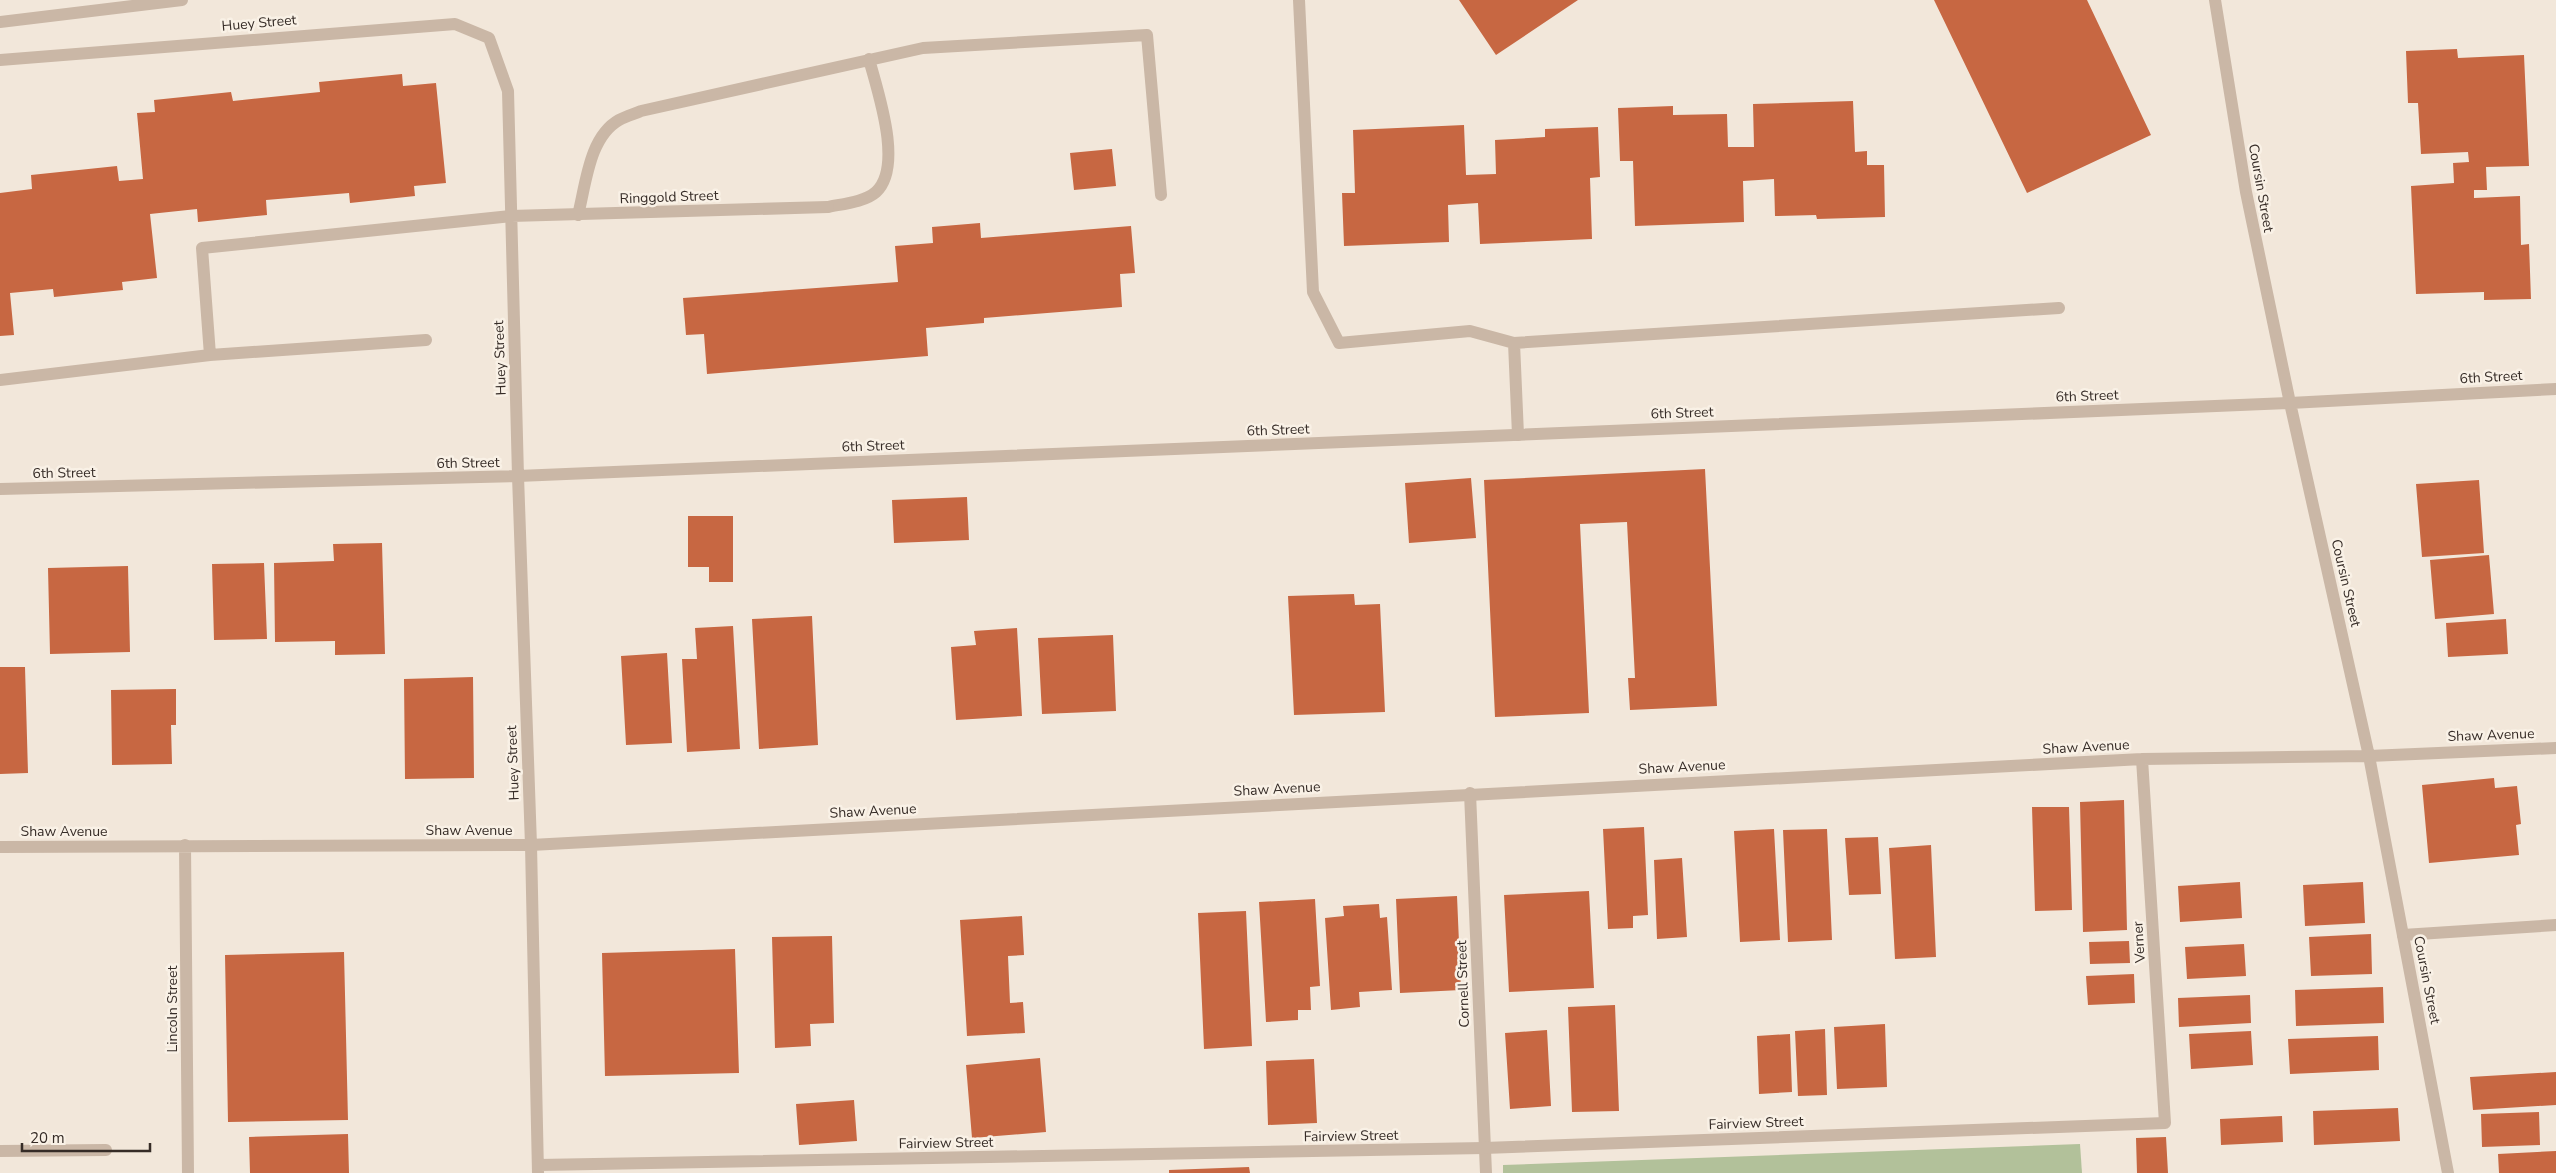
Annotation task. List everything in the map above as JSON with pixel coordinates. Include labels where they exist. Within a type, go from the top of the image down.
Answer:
[{"type":"street","points":[[0,22],[182,0]]},
{"type":"street","points":[[1299,0],[1313,292],[1339,342],[1470,330],[1514,342],[2059,308]]},
{"type":"street","name":"Coursin Street","points":[[2215,0],[2246,192],[2290,403],[2369,756],[2448,1173]]},
{"type":"street","name":"Huey Street","points":[[0,60],[455,24],[489,38],[508,92],[518,476],[531,845],[538,1169]]},
{"type":"street","points":[[578,214],[595,150],[604,132],[619,120],[641,111],[923,48],[1147,35],[1161,195]]},
{"type":"street","name":"Ringgold Street","points":[[210,355],[202,248],[511,216],[828,208],[852,202],[876,192],[887,173],[884,116],[869,59]]},
{"type":"street","points":[[0,380],[210,355],[426,340]]},
{"type":"street","points":[[1514,342],[1518,434]]},
{"type":"street","name":"6th Street","points":[[0,490],[518,476],[2290,403],[2556,389]]},
{"type":"street","name":"Shaw Avenue","points":[[0,847],[531,845],[1470,793],[2142,759],[2369,756],[2556,748]]},
{"type":"street","name":"Verner","points":[[2142,759],[2165,1124]]},
{"type":"street","name":"Cornell Street","points":[[1470,793],[1486,1173]]},
{"type":"street","name":"Lincoln Street","points":[[186,846],[188,1173]]},
{"type":"street","points":[[2403,935],[2556,926]]},
{"type":"street","name":"Fairview Street","points":[[538,1169],[1484,1148],[2165,1124]]},
{"type":"street","points":[[0,1151],[106,1150]]},
{"type":"green space","points":[[2080,1144],[2082,1173],[1503,1173],[1503,1165]]},
{"type":"building","points":[[1459,0],[1578,0],[1496,55]]},
{"type":"building","points":[[1934,0],[2087,0],[2151,135],[2027,193]]},
{"type":"building","points":[[2457,49],[2458,58],[2524,55],[2529,166],[2486,167],[2487,190],[2474,190],[2474,198],[2520,196],[2521,245],[2529,244],[2531,299],[2484,300],[2484,292],[2416,294],[2411,186],[2454,183],[2453,163],[2469,162],[2468,152],[2421,154],[2418,103],[2408,103],[2406,51]]},
{"type":"building","points":[[402,74],[403,86],[436,83],[446,183],[414,186],[415,196],[350,203],[349,193],[266,200],[267,215],[198,222],[197,209],[150,214],[157,278],[122,282],[123,290],[54,297],[53,289],[10,293],[14,335],[0,336],[0,193],[32,189],[31,175],[117,166],[119,181],[143,179],[137,113],[155,112],[154,100],[231,92],[233,101],[320,92],[319,82]]},
{"type":"building","points":[[1853,101],[1855,152],[1867,151],[1867,165],[1884,165],[1885,217],[1817,219],[1816,215],[1775,216],[1774,179],[1743,181],[1744,222],[1635,226],[1633,161],[1620,161],[1618,108],[1673,106],[1673,115],[1727,114],[1728,147],[1754,147],[1753,104]]},
{"type":"building","points":[[1464,125],[1466,175],[1496,174],[1495,140],[1545,137],[1545,129],[1598,127],[1600,177],[1590,178],[1592,239],[1480,244],[1478,203],[1448,205],[1449,242],[1344,246],[1342,193],[1355,193],[1353,130]]},
{"type":"building","points":[[1112,149],[1116,186],[1074,190],[1070,153]]},
{"type":"building","points":[[980,223],[981,238],[1131,226],[1135,273],[1120,274],[1122,307],[984,318],[984,323],[926,328],[928,356],[707,374],[704,334],[686,335],[683,298],[898,282],[895,246],[933,243],[932,227]]},
{"type":"building","points":[[1705,469],[1717,706],[1630,710],[1628,678],[1635,678],[1627,522],[1580,524],[1589,713],[1495,717],[1484,480]]},
{"type":"building","points":[[1471,478],[1476,538],[1409,543],[1405,483]]},
{"type":"building","points":[[2479,480],[2484,553],[2422,557],[2416,484]]},
{"type":"building","points":[[967,497],[969,540],[894,543],[892,500]]},
{"type":"building","points":[[688,516],[733,516],[733,582],[709,582],[709,567],[688,567]]},
{"type":"building","points":[[382,543],[385,654],[335,655],[335,641],[275,642],[274,563],[334,561],[333,544]]},
{"type":"building","points":[[2489,555],[2494,614],[2435,619],[2430,560]]},
{"type":"building","points":[[264,563],[267,639],[214,640],[212,564]]},
{"type":"building","points":[[128,566],[130,652],[50,654],[48,568]]},
{"type":"building","points":[[1354,594],[1355,605],[1380,604],[1385,712],[1294,715],[1288,596]]},
{"type":"building","points":[[812,616],[818,745],[759,749],[752,619]]},
{"type":"building","points":[[2506,619],[2508,654],[2448,657],[2446,623]]},
{"type":"building","points":[[733,626],[740,749],[687,752],[682,659],[697,659],[695,628]]},
{"type":"building","points":[[1017,628],[1022,716],[956,720],[951,647],[976,645],[974,631]]},
{"type":"building","points":[[1113,635],[1116,711],[1042,714],[1038,638]]},
{"type":"building","points":[[667,653],[672,743],[626,745],[621,656]]},
{"type":"building","points":[[0,667],[25,667],[28,773],[0,774]]},
{"type":"building","points":[[473,677],[474,778],[405,779],[404,679]]},
{"type":"building","points":[[176,689],[176,725],[171,725],[172,764],[112,765],[111,690]]},
{"type":"building","points":[[2494,778],[2495,788],[2517,786],[2521,824],[2516,825],[2519,855],[2429,863],[2422,785]]},
{"type":"building","points":[[2124,800],[2127,930],[2083,932],[2080,802]]},
{"type":"building","points":[[2032,807],[2069,807],[2072,910],[2035,911]]},
{"type":"building","points":[[1644,827],[1648,915],[1633,916],[1633,928],[1608,929],[1603,829]]},
{"type":"building","points":[[1774,829],[1780,940],[1740,942],[1734,831]]},
{"type":"building","points":[[1827,829],[1832,940],[1788,942],[1783,830]]},
{"type":"building","points":[[1878,837],[1881,894],[1849,895],[1845,838]]},
{"type":"building","points":[[1931,845],[1936,957],[1895,959],[1889,848]]},
{"type":"building","points":[[1682,858],[1687,937],[1657,939],[1654,860]]},
{"type":"building","points":[[2240,882],[2242,918],[2180,922],[2178,886]]},
{"type":"building","points":[[2363,882],[2365,923],[2305,926],[2303,885]]},
{"type":"building","points":[[1589,891],[1594,988],[1509,992],[1504,895]]},
{"type":"building","points":[[1457,896],[1461,990],[1400,993],[1396,899]]},
{"type":"building","points":[[1315,899],[1320,986],[1310,987],[1311,1010],[1298,1010],[1298,1020],[1266,1022],[1259,902]]},
{"type":"building","points":[[1379,904],[1380,918],[1387,917],[1392,990],[1359,992],[1360,1007],[1331,1010],[1325,918],[1344,916],[1343,906]]},
{"type":"building","points":[[1246,911],[1252,1046],[1204,1049],[1198,913]]},
{"type":"building","points":[[1022,916],[1024,955],[1008,956],[1010,1003],[1023,1002],[1025,1033],[967,1036],[960,920]]},
{"type":"building","points":[[2371,934],[2372,974],[2311,976],[2309,937]]},
{"type":"building","points":[[832,936],[834,1023],[810,1024],[811,1046],[775,1048],[772,937]]},
{"type":"building","points":[[2129,941],[2130,963],[2090,964],[2089,942]]},
{"type":"building","points":[[2244,944],[2246,976],[2187,979],[2185,947]]},
{"type":"building","points":[[735,949],[739,1073],[605,1076],[602,953]]},
{"type":"building","points":[[344,952],[348,1120],[228,1122],[225,955]]},
{"type":"building","points":[[2134,974],[2135,1003],[2088,1005],[2086,976]]},
{"type":"building","points":[[2383,987],[2384,1023],[2296,1026],[2295,990]]},
{"type":"building","points":[[2250,995],[2251,1023],[2179,1027],[2178,998]]},
{"type":"building","points":[[1615,1005],[1619,1111],[1572,1112],[1568,1007]]},
{"type":"building","points":[[1885,1024],[1887,1087],[1837,1089],[1834,1027]]},
{"type":"building","points":[[1825,1029],[1827,1095],[1798,1096],[1795,1031]]},
{"type":"building","points":[[1547,1030],[1551,1106],[1510,1109],[1505,1033]]},
{"type":"building","points":[[2251,1031],[2253,1065],[2191,1069],[2189,1034]]},
{"type":"building","points":[[1790,1034],[1792,1092],[1759,1094],[1757,1036]]},
{"type":"building","points":[[2378,1036],[2379,1070],[2290,1074],[2288,1039]]},
{"type":"building","points":[[1040,1058],[1046,1132],[972,1138],[966,1065]]},
{"type":"building","points":[[1314,1059],[1317,1123],[1268,1125],[1266,1061]]},
{"type":"building","points":[[2556,1072],[2556,1105],[2473,1110],[2470,1077]]},
{"type":"building","points":[[854,1100],[857,1141],[799,1145],[796,1104]]},
{"type":"building","points":[[2398,1108],[2400,1141],[2314,1145],[2313,1111]]},
{"type":"building","points":[[2539,1112],[2540,1145],[2482,1147],[2481,1114]]},
{"type":"building","points":[[2282,1116],[2283,1142],[2221,1145],[2220,1119]]},
{"type":"building","points":[[348,1134],[349,1173],[250,1173],[249,1137]]},
{"type":"building","points":[[2166,1137],[2168,1173],[2137,1173],[2136,1138]]},
{"type":"building","points":[[2556,1151],[2556,1173],[2499,1173],[2498,1154]]},
{"type":"building","points":[[1249,1167],[1250,1173],[1169,1173],[1169,1170]]}]
